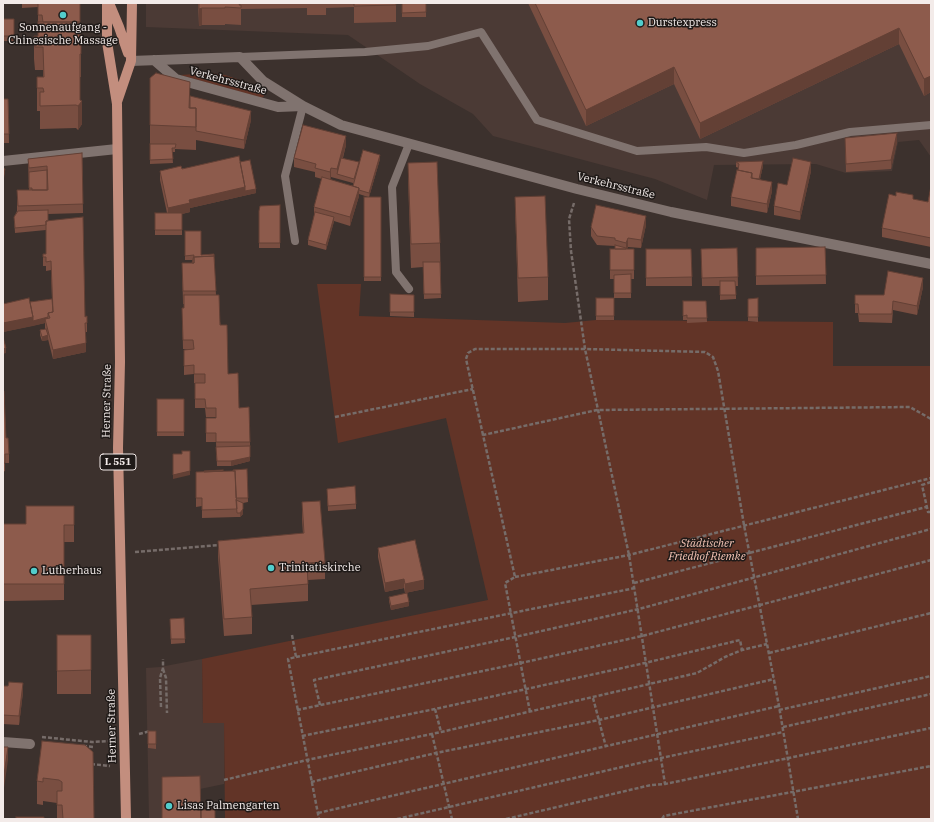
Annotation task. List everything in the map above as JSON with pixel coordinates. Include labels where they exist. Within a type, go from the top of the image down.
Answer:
[{"type":"main road","name":"L 551","points":[[108,3],[119,27],[131,61]]},
{"type":"main road","name":"Herner Straße","points":[[108,3],[107,42],[117,104],[119,264],[118,448],[126,819]]},
{"type":"main road","name":"Herner Straße","points":[[117,104],[131,61],[132,3]]},
{"type":"street","name":"Verkehrsstraße","points":[[131,61],[240,57],[263,81],[303,106],[341,126],[577,189],[671,212],[931,264]]},
{"type":"street","name":"Verkehrsstraße","points":[[154,60],[176,79],[278,107],[303,106]]},
{"type":"street","points":[[3,161],[117,149]]},
{"type":"street","points":[[3,742],[30,744]]},
{"type":"lane","points":[[240,57],[366,52],[428,46],[481,32],[537,120],[637,151],[706,148],[744,153],[796,145],[850,132],[931,125]]},
{"type":"lane","points":[[295,241],[285,176],[303,106]]},
{"type":"lane","points":[[409,144],[392,187],[396,272],[409,289]]},
{"type":"path","points":[[577,189],[570,219],[571,251],[585,349],[639,609],[645,663],[665,784]]},
{"type":"path","points":[[515,577],[472,389],[466,359],[468,353],[475,349],[585,349],[705,352],[714,356],[725,409],[749,553],[779,706],[798,819]]},
{"type":"path","points":[[335,417],[472,389]]},
{"type":"path","points":[[483,435],[597,410],[910,407],[931,419]]},
{"type":"path","points":[[530,712],[505,583],[515,577],[629,555],[931,478]]},
{"type":"path","points":[[931,482],[922,485],[926,506],[928,512],[931,512]]},
{"type":"path","points":[[634,583],[926,506]]},
{"type":"path","points":[[320,705],[314,680],[639,609],[931,529]]},
{"type":"path","points":[[120,553],[224,544]]},
{"type":"path","points":[[297,710],[642,636],[931,560]]},
{"type":"path","points":[[319,819],[288,659],[635,588]]},
{"type":"path","points":[[769,653],[931,613]]},
{"type":"path","points":[[292,635],[296,657]]},
{"type":"path","points":[[302,736],[435,709],[645,663],[740,640],[742,650]]},
{"type":"path","points":[[224,780],[307,760],[593,698],[697,673],[725,657],[742,650],[767,644]]},
{"type":"path","points":[[160,707],[160,678],[163,668],[163,658]]},
{"type":"path","points":[[163,668],[166,678],[167,713]]},
{"type":"path","points":[[779,710],[931,676]]},
{"type":"path","points":[[311,782],[436,753],[599,720],[774,679]]},
{"type":"path","points":[[782,727],[931,694]]},
{"type":"path","points":[[593,698],[606,747]]},
{"type":"path","points":[[318,814],[779,706]]},
{"type":"path","points":[[435,709],[441,732]]},
{"type":"path","points":[[506,819],[593,798],[931,728]]},
{"type":"path","points":[[138,734],[152,731],[152,736]]},
{"type":"path","points":[[397,819],[661,758],[783,732]]},
{"type":"path","points":[[432,734],[452,819]]},
{"type":"path","points":[[30,744],[43,736],[92,742],[124,741]]},
{"type":"path","points":[[79,746],[94,747]]},
{"type":"path","points":[[89,764],[125,768]]},
{"type":"path","points":[[662,819],[664,816],[931,766]]},
{"type":"shaded area","points":[[146,3],[931,3],[931,157],[919,140],[898,142],[892,171],[846,173],[816,164],[714,165],[707,200],[655,179],[493,136],[473,114],[420,84],[348,35],[146,27]]},
{"type":"shaded area","points":[[202,659],[203,723],[224,723],[224,784],[200,789],[181,819],[149,819],[146,668],[160,667]]},
{"type":"green space","points":[[211,73],[225,75],[252,84],[261,89],[264,96],[262,98],[180,75]]},
{"type":"green space","name":"Städtischer Friedhof Riemke","points":[[317,284],[361,284],[359,316],[565,323],[596,320],[833,322],[833,366],[931,366],[931,819],[225,819],[224,723],[203,723],[202,659],[488,600],[446,418],[338,443]]},
{"type":"building","points":[[38,3],[80,3],[80,22],[43,22],[42,15],[38,15]]},
{"type":"building","points":[[199,3],[240,3],[239,5],[241,5],[241,8],[225,7],[199,9]]},
{"type":"building","points":[[354,3],[396,3],[396,5],[354,6]]},
{"type":"building","points":[[402,3],[426,3],[426,12],[402,13]]},
{"type":"building","points":[[535,3],[931,3],[931,76],[924,79],[899,28],[700,123],[674,67],[586,110]]},
{"type":"building","points":[[3,19],[14,19],[14,36],[3,36]]},
{"type":"building","points":[[38,22],[79,22],[79,34],[81,34],[80,100],[82,101],[78,106],[40,106],[40,92],[44,92],[43,88],[37,88],[37,77],[44,77],[43,47],[35,47],[34,36],[38,36]]},
{"type":"building","points":[[156,73],[190,82],[189,108],[196,108],[196,127],[150,125],[150,78]]},
{"type":"building","points":[[190,96],[251,111],[244,140],[196,131],[196,108],[190,108]]},
{"type":"building","points":[[3,99],[8,99],[9,134],[3,134]]},
{"type":"building","points":[[303,125],[346,136],[337,169],[331,168],[330,172],[315,168],[316,164],[294,158]]},
{"type":"building","points":[[897,133],[891,160],[846,164],[845,138]]},
{"type":"building","points":[[150,144],[176,144],[175,148],[172,148],[173,159],[150,160]]},
{"type":"building","points":[[363,150],[380,155],[369,193],[359,190],[359,188],[353,186]]},
{"type":"building","points":[[82,153],[83,204],[18,206],[17,190],[48,190],[47,166],[29,168],[28,159]]},
{"type":"building","points":[[239,156],[245,187],[189,200],[190,203],[168,208],[160,171],[181,166],[182,169]]},
{"type":"building","points":[[341,158],[359,162],[354,179],[337,174]]},
{"type":"building","points":[[793,158],[811,162],[800,212],[774,206],[778,183],[787,185]]},
{"type":"building","points":[[250,160],[256,189],[245,191],[240,162]]},
{"type":"building","points":[[763,161],[759,179],[752,178],[752,173],[738,170],[739,164],[736,162]]},
{"type":"building","points":[[437,162],[440,243],[411,244],[408,163]]},
{"type":"building","points":[[47,170],[47,190],[32,190],[32,188],[29,188],[29,172]]},
{"type":"building","points":[[737,170],[752,173],[751,178],[772,182],[767,204],[731,197]]},
{"type":"building","points":[[322,177],[359,188],[350,217],[314,207]]},
{"type":"building","points":[[931,186],[931,238],[882,228],[889,194],[896,196],[896,192],[913,195],[913,199],[928,202]]},
{"type":"building","points":[[545,196],[548,277],[518,278],[515,197]]},
{"type":"building","points":[[364,197],[381,197],[381,277],[364,277]]},
{"type":"building","points":[[280,205],[280,243],[259,243],[260,206]]},
{"type":"building","points":[[596,205],[646,216],[641,240],[628,238],[626,243],[615,240],[615,238],[597,236],[591,227]]},
{"type":"building","points":[[48,210],[48,221],[46,221],[46,225],[15,228],[14,217],[18,211]]},
{"type":"building","points":[[315,212],[334,217],[326,245],[308,240]]},
{"type":"building","points":[[155,213],[182,213],[182,230],[155,230]]},
{"type":"building","points":[[83,217],[85,317],[87,316],[87,323],[85,323],[86,343],[53,350],[45,319],[50,318],[48,313],[53,312],[51,261],[46,262],[46,257],[43,257],[43,254],[46,254],[46,221]]},
{"type":"building","points":[[185,231],[201,231],[201,255],[214,254],[214,256],[194,257],[194,263],[192,263],[194,255],[185,256]]},
{"type":"building","points":[[615,245],[626,248],[626,249],[615,249]]},
{"type":"building","points":[[825,247],[826,275],[756,276],[756,248]]},
{"type":"building","points":[[737,248],[738,277],[702,278],[701,249]]},
{"type":"building","points":[[610,249],[634,249],[634,270],[610,270]]},
{"type":"building","points":[[646,249],[691,249],[692,277],[646,278]]},
{"type":"building","points":[[214,256],[216,291],[183,291],[182,263],[194,263],[194,257]]},
{"type":"building","points":[[423,262],[440,262],[441,294],[424,294]]},
{"type":"building","points":[[888,271],[923,278],[917,306],[893,301],[892,314],[859,314],[858,304],[855,304],[855,295],[884,295]]},
{"type":"building","points":[[631,274],[631,293],[614,293],[614,275]]},
{"type":"building","points":[[720,281],[735,281],[736,295],[720,295]]},
{"type":"building","points":[[390,294],[414,295],[414,312],[390,312]]},
{"type":"building","points":[[184,295],[219,295],[220,325],[227,325],[228,374],[238,373],[239,408],[249,407],[250,442],[216,442],[216,433],[206,433],[206,418],[216,418],[216,408],[206,408],[205,399],[195,399],[195,383],[205,383],[205,374],[194,374],[194,365],[184,366],[184,350],[194,349],[193,340],[183,340],[182,308],[184,308]]},
{"type":"building","points":[[29,298],[33,317],[3,323],[3,304]]},
{"type":"building","points":[[596,298],[614,298],[614,316],[596,316]]},
{"type":"building","points":[[758,298],[758,317],[748,317],[748,299]]},
{"type":"building","points":[[52,299],[53,312],[48,313],[48,317],[33,321],[30,302]]},
{"type":"building","points":[[683,301],[706,301],[707,318],[687,318],[687,315],[683,316]]},
{"type":"building","points":[[46,329],[48,335],[42,337],[40,330]]},
{"type":"building","points":[[3,337],[6,348],[3,349]]},
{"type":"building","points":[[3,391],[6,438],[8,438],[9,454],[5,454],[5,463],[3,463]]},
{"type":"building","points":[[157,399],[184,399],[184,432],[157,432]]},
{"type":"building","points":[[250,446],[250,457],[231,461],[217,461],[216,447]]},
{"type":"building","points":[[182,451],[190,451],[190,471],[173,475],[173,454],[182,454]]},
{"type":"building","points":[[247,469],[248,498],[236,498],[235,471],[233,470]]},
{"type":"building","points":[[204,471],[223,471],[204,472]]},
{"type":"building","points":[[235,471],[237,509],[202,510],[202,498],[196,498],[196,472]]},
{"type":"building","points":[[355,486],[356,504],[328,506],[327,489]]},
{"type":"building","points":[[236,500],[243,503],[243,509],[240,513],[237,513]]},
{"type":"building","name":"Trinitatiskirche","points":[[320,501],[325,562],[307,563],[308,584],[250,589],[252,617],[224,619],[218,541],[304,533],[302,502]]},
{"type":"building","name":"Lutherhaus","points":[[26,506],[74,506],[74,525],[64,525],[64,584],[3,584],[3,524],[26,524]]},
{"type":"building","points":[[415,540],[424,580],[405,584],[404,579],[385,583],[378,548]]},
{"type":"building","points":[[407,593],[409,602],[391,606],[389,597]]},
{"type":"building","points":[[184,618],[185,639],[171,639],[170,619]]},
{"type":"building","points":[[57,635],[91,635],[91,670],[57,671]]},
{"type":"building","points":[[9,682],[23,683],[19,716],[3,715],[3,686],[8,686]]},
{"type":"building","points":[[148,731],[156,731],[156,744],[148,744]]},
{"type":"building","points":[[42,741],[85,745],[93,752],[94,819],[63,819],[62,805],[57,805],[57,791],[62,791],[62,782],[59,780],[43,778],[43,782],[37,781]]},
{"type":"building","points":[[3,747],[8,747],[3,782]]},
{"type":"building","points":[[200,776],[201,819],[162,819],[162,777]]},
{"type":"building","points":[[201,810],[215,810],[215,819],[201,819]]},
{"type":"building","points":[[16,817],[44,817],[44,819],[16,819]]},
{"type":"place","name":"Sonnenaufgang - Chinesische Massage","points":[[63,15]]},
{"type":"place","name":"Durstexpress","points":[[640,23]]},
{"type":"place","name":"Trinitatiskirche","points":[[271,568]]},
{"type":"place","name":"Lutherhaus","points":[[34,571]]},
{"type":"place","name":"Lisas Palmengarten","points":[[169,806]]}]
